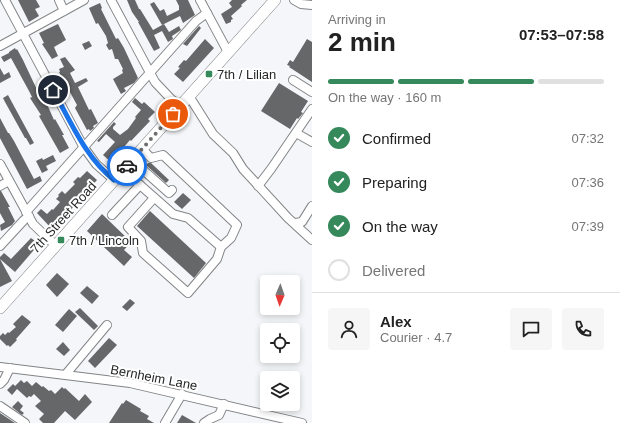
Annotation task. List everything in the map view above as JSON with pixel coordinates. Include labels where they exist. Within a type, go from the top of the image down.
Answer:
[{"type":"main road","name":"7th Street Road","points":[[0,308],[275,0]]},
{"type":"street","points":[[5,0],[84,147],[96,164],[114,180]]},
{"type":"street","points":[[59,0],[64,11]]},
{"type":"street","points":[[0,46],[84,0]]},
{"type":"street","points":[[111,0],[150,73],[161,89],[180,106]]},
{"type":"street","points":[[200,0],[228,52]]},
{"type":"street","points":[[294,0],[301,4],[312,5]]},
{"type":"street","points":[[0,246],[24,220],[27,214],[130,94],[200,17],[207,13]]},
{"type":"street","points":[[293,80],[312,92]]},
{"type":"street","points":[[189,96],[213,134],[233,153],[242,169],[288,218],[312,240]]},
{"type":"street","points":[[258,186],[312,109]]},
{"type":"street","points":[[296,133],[312,142]]},
{"type":"street","points":[[142,149],[151,158],[163,156],[236,225],[231,238],[221,247],[217,259],[188,293],[143,253],[141,241],[128,227],[154,198]]},
{"type":"street","points":[[132,160],[169,193],[172,190]]},
{"type":"street","points":[[0,164],[27,214],[40,232],[56,246]]},
{"type":"street","points":[[123,170],[173,214],[188,218],[221,247]]},
{"type":"street","points":[[0,186],[9,182]]},
{"type":"street","points":[[112,216],[140,186]]},
{"type":"street","points":[[295,223],[302,222],[312,206]]},
{"type":"street","points":[[66,374],[107,325]]},
{"type":"street","name":"Bernheim Lane","points":[[0,367],[130,383],[302,423]]},
{"type":"street","points":[[0,384],[4,380],[10,368]]},
{"type":"street","points":[[165,423],[182,394]]},
{"type":"street","points":[[204,423],[219,414],[224,404]]},
{"type":"street","points":[[0,406],[25,423]]},
{"type":"building","points":[[18,0],[36,0],[40,7],[35,9],[39,16],[29,22]]},
{"type":"building","points":[[127,0],[135,0],[139,9],[153,30],[164,24],[169,32],[179,26],[181,30],[172,36],[173,39],[168,42],[162,31],[154,35],[160,48],[154,51]]},
{"type":"building","points":[[176,0],[188,0],[195,15],[183,23],[180,16],[162,25],[150,4],[154,2],[160,11],[164,9],[167,16],[179,10]]},
{"type":"building","points":[[232,0],[247,0],[231,16],[233,19],[231,22],[226,24],[221,14],[232,7],[229,3]]},
{"type":"building","points":[[100,3],[101,9],[116,39],[118,38],[124,48],[138,78],[134,83],[124,88],[126,91],[121,94],[113,79],[123,73],[123,69],[118,59],[115,59],[112,49],[109,50],[106,45],[108,43],[106,36],[98,23],[96,24],[89,8]]},
{"type":"building","points":[[58,24],[66,40],[54,47],[58,56],[52,59],[42,44],[44,43],[39,33]]},
{"type":"building","points":[[199,26],[201,28],[187,46],[183,44]]},
{"type":"building","points":[[205,39],[214,48],[183,82],[174,74],[180,68],[178,67],[184,60],[186,61]]},
{"type":"building","points":[[307,39],[312,42],[312,82],[287,65],[290,60],[293,62]]},
{"type":"building","points":[[89,41],[92,46],[85,50],[82,44]]},
{"type":"building","points":[[15,48],[23,60],[44,103],[46,102],[54,120],[55,119],[64,135],[62,135],[69,148],[60,153],[39,116],[41,115],[30,98],[32,97],[11,58],[4,62],[1,57]]},
{"type":"building","points":[[65,57],[75,70],[70,73],[75,83],[86,78],[88,81],[78,87],[89,110],[91,109],[98,123],[93,126],[94,128],[90,131],[89,129],[87,130],[75,108],[77,105],[59,72],[59,69],[64,67],[60,59]]},
{"type":"building","points":[[0,68],[4,75],[9,72],[11,77],[0,83]]},
{"type":"building","points":[[279,83],[308,101],[301,112],[303,113],[298,119],[297,118],[290,129],[261,111]]},
{"type":"building","points":[[8,95],[34,143],[30,145],[3,98]]},
{"type":"building","points":[[135,98],[142,104],[144,102],[155,112],[148,119],[150,121],[131,141],[130,140],[111,162],[103,155],[115,142],[106,134],[99,142],[97,141],[114,122],[116,124],[113,129],[120,135],[128,129],[141,110],[132,102]]},
{"type":"building","points":[[0,118],[34,179],[40,176],[42,181],[27,189],[0,138]]},
{"type":"building","points":[[53,155],[56,161],[46,166],[48,170],[42,173],[36,161],[42,158],[43,160]]},
{"type":"building","points":[[151,163],[169,180],[166,183],[146,165]]},
{"type":"building","points":[[87,171],[97,180],[60,222],[58,221],[51,228],[37,213],[41,209],[47,214],[52,209],[53,210],[60,202],[56,199],[59,196],[58,195],[62,191],[65,194],[75,184],[73,182]]},
{"type":"building","points":[[0,191],[10,207],[8,207],[15,221],[12,225],[1,231],[0,225],[5,222],[0,213]]},
{"type":"building","points":[[183,193],[191,200],[182,209],[174,202]]},
{"type":"building","points":[[150,211],[206,263],[194,278],[137,226]]},
{"type":"building","points":[[102,214],[131,242],[124,250],[132,257],[124,266],[87,231]]},
{"type":"building","points":[[31,238],[39,244],[15,272],[0,259],[4,253],[11,259]]},
{"type":"building","points":[[0,259],[12,281],[0,287]]},
{"type":"building","points":[[57,273],[69,284],[57,297],[46,285]]},
{"type":"building","points":[[87,286],[99,296],[92,304],[80,293]]},
{"type":"building","points":[[130,299],[135,303],[127,311],[122,307]]},
{"type":"building","points":[[80,308],[98,326],[94,330],[75,312]]},
{"type":"building","points":[[69,309],[77,316],[63,332],[55,325]]},
{"type":"building","points":[[22,315],[31,322],[10,347],[8,345],[7,346],[0,339],[0,336],[3,333],[5,335],[8,332],[9,333],[16,327],[13,324]]},
{"type":"building","points":[[109,338],[117,345],[95,368],[88,361]]},
{"type":"building","points":[[63,342],[70,350],[64,356],[56,349]]},
{"type":"building","points":[[21,380],[24,383],[27,381],[32,386],[36,382],[49,391],[51,390],[55,394],[62,387],[64,389],[65,388],[79,401],[85,394],[92,402],[75,420],[65,411],[54,423],[43,423],[39,419],[44,414],[35,406],[41,401],[34,394],[27,398],[17,389],[12,395],[7,390],[13,384],[15,386]]},
{"type":"building","points":[[126,400],[141,409],[140,411],[149,416],[147,419],[154,423],[109,423],[122,403],[123,404]]},
{"type":"building","points":[[18,401],[23,406],[20,410],[24,413],[22,415],[12,407]]},
{"type":"building","points":[[0,413],[15,423],[0,423]]},
{"type":"building","points":[[182,415],[196,423],[177,423]]},
{"type":"way so far","points":[[127,166],[173,114]]},
{"type":"place","name":"7th / Lilian","points":[[209,74]]},
{"type":"place","name":"7th / Lincoln","points":[[61,240]]},
{"type":"route","points":[[53,90],[84,146],[96,164],[114,180],[127,166]]}]
